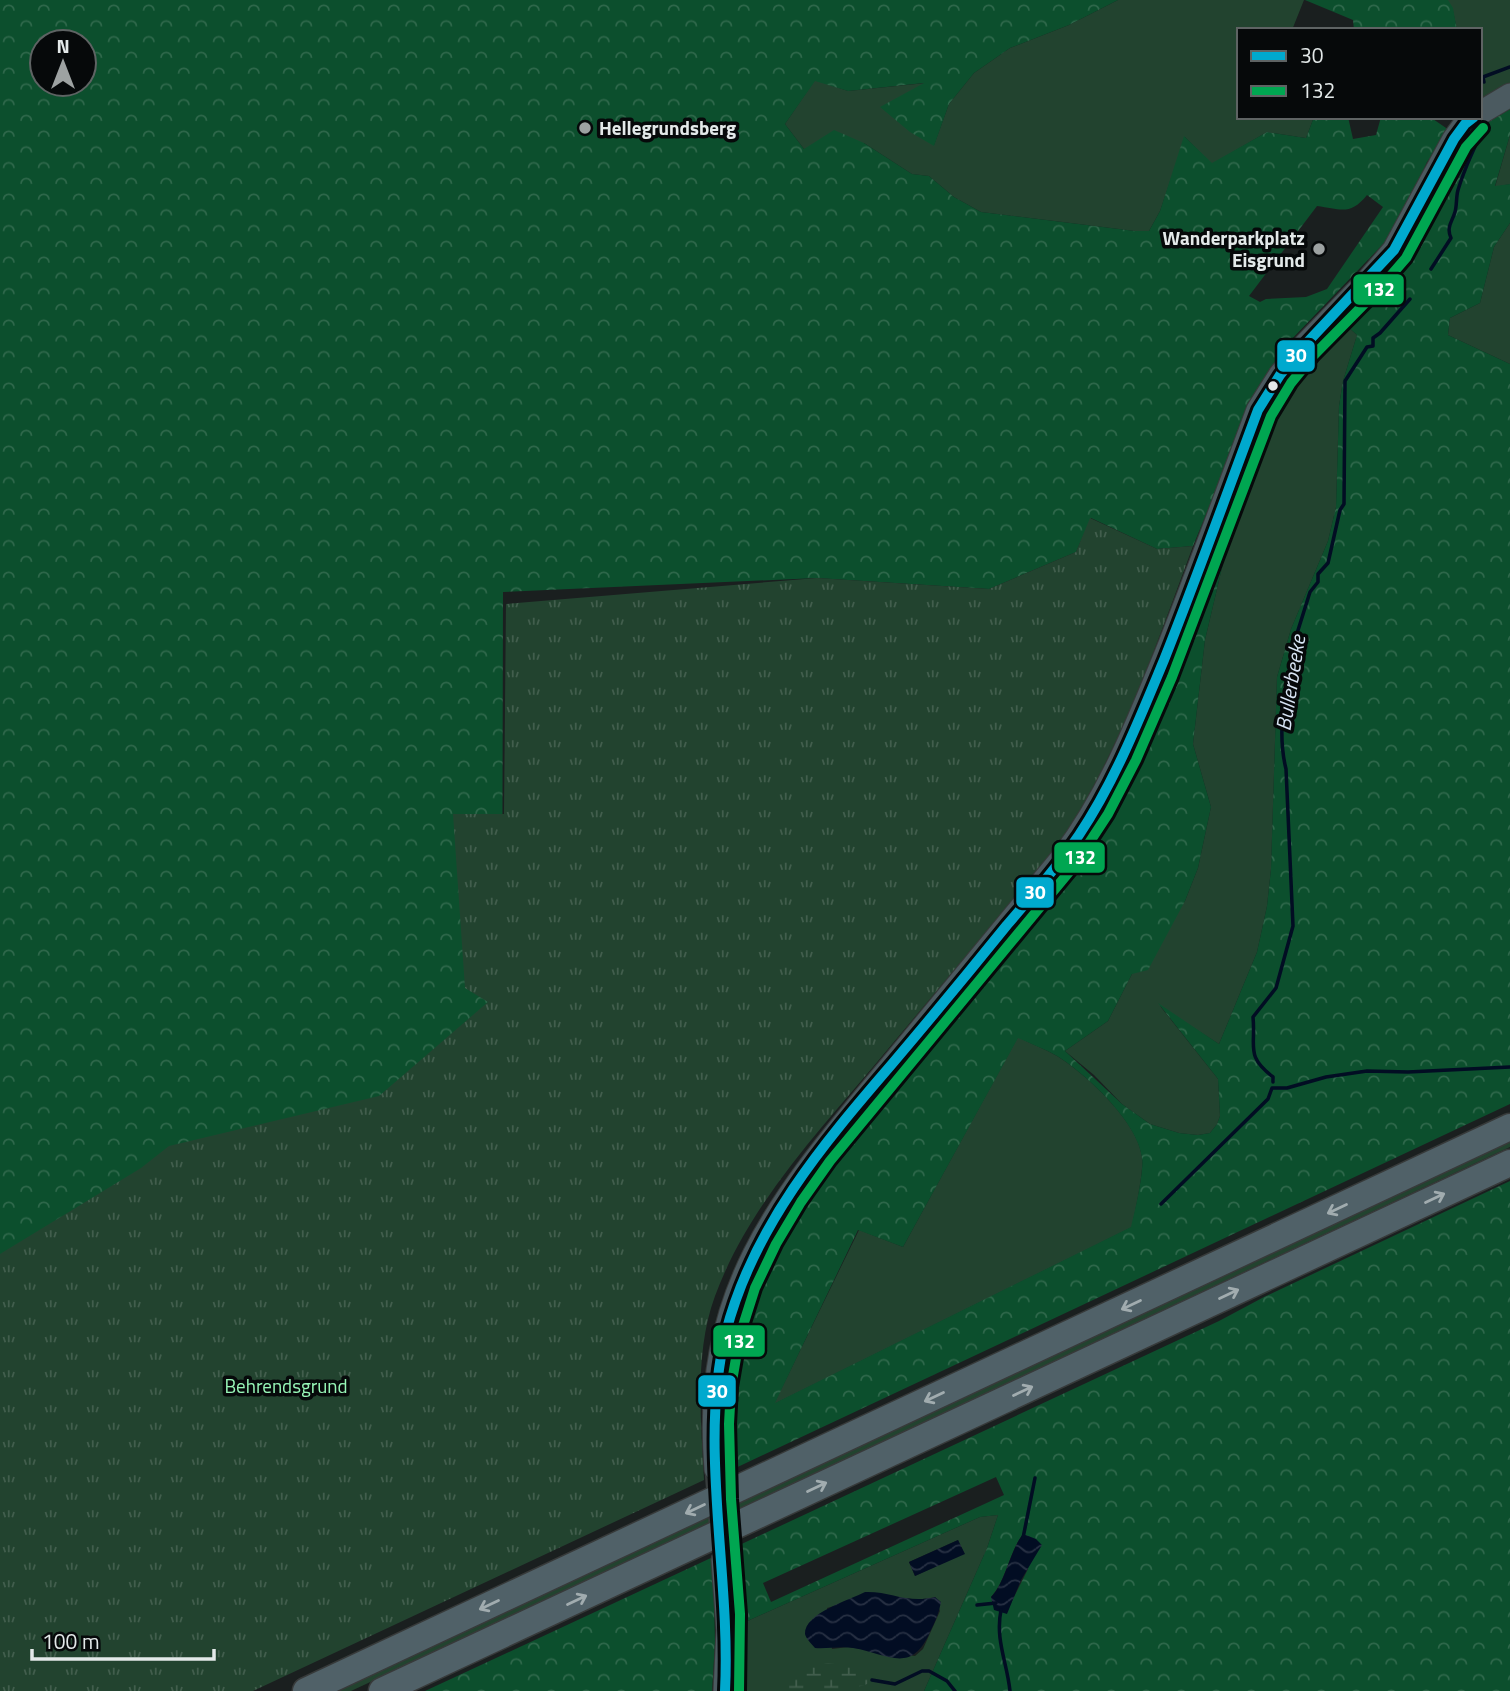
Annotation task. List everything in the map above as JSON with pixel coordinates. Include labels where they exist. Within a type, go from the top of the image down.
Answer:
[{"type":"highway","points":[[306,1691],[1510,1128]]},
{"type":"highway","points":[[382,1691],[1510,1163]]},
{"type":"main road","points":[[1482,112],[1510,95]]},
{"type":"main road","points":[[716,1469],[715,1411],[722,1346],[735,1299],[759,1243],[784,1202],[836,1132],[1063,858],[1093,815],[1156,680],[1258,410],[1298,353],[1394,250],[1454,139],[1471,119]]},
{"type":"main road","points":[[723,1560],[727,1630],[725,1691]]},
{"type":"green space","points":[[0,0],[1118,0],[1069,25],[1010,48],[974,73],[949,104],[934,146],[910,132],[880,107],[924,83],[848,91],[815,81],[785,124],[804,149],[834,130],[864,143],[912,174],[929,176],[954,197],[981,212],[1135,231],[1149,231],[1160,211],[1184,136],[1212,163],[1267,132],[1306,138],[1313,119],[1348,119],[1353,139],[1376,135],[1380,119],[1433,119],[1449,130],[1427,162],[1400,221],[1387,240],[1288,343],[1260,384],[1193,546],[1157,549],[1091,518],[1076,552],[989,589],[817,578],[503,592],[502,1005],[381,1103],[0,1337]],"holes":[[[1367,195],[1383,207],[1327,289],[1306,297],[1266,299],[1260,302],[1249,296],[1317,206],[1350,209]]]},
{"type":"green space","points":[[1118,0],[1304,0],[1293,28],[1237,28],[1237,119],[1313,119],[1306,138],[1267,132],[1212,164],[1185,137],[1160,211],[1149,231],[1135,231],[981,212],[954,197],[929,176],[912,174],[864,143],[804,149],[785,124],[815,80],[848,91],[926,83],[934,145],[949,104],[974,73],[1010,48],[1069,25]]},
{"type":"green space","points":[[1305,0],[1448,0],[1453,8],[1457,28],[1354,28],[1353,20]]},
{"type":"green space","points":[[1447,0],[1510,0],[1510,84],[1482,100],[1482,28],[1457,28],[1453,11]]},
{"type":"green space","points":[[1510,105],[1510,135],[1495,186],[1510,184],[1510,223],[1494,247],[1480,303],[1450,318],[1448,335],[1510,364],[1510,1104],[727,1472],[728,1389],[737,1342],[752,1293],[772,1248],[849,1138],[1081,853],[1104,819],[1126,774],[1266,414],[1286,379],[1389,270],[1401,271],[1412,261],[1412,234],[1472,128]],"holes":[[[1348,327],[1357,335],[1343,381],[1339,406],[1336,507],[1328,541],[1291,629],[1277,677],[1271,869],[1267,906],[1257,952],[1219,1044],[1158,1003],[1218,1079],[1220,1116],[1217,1124],[1210,1133],[1179,1133],[1150,1124],[1122,1104],[1065,1051],[1108,1021],[1132,974],[1148,970],[1185,901],[1198,868],[1211,807],[1193,744],[1205,640],[1233,521],[1263,435],[1281,398],[1308,363]],[[1018,1038],[1057,1056],[1082,1074],[1109,1100],[1131,1129],[1142,1158],[1139,1192],[1131,1227],[775,1403],[858,1230],[903,1247]]]},
{"type":"green space","points":[[1510,135],[1510,184],[1495,187]]},
{"type":"green space","points":[[1510,223],[1510,364],[1448,335],[1450,318],[1480,303],[1494,247]]},
{"type":"green space","points":[[1348,327],[1357,335],[1343,381],[1339,406],[1336,507],[1328,541],[1291,629],[1277,677],[1271,869],[1267,906],[1257,952],[1219,1044],[1160,1006],[1218,1079],[1220,1116],[1217,1124],[1210,1133],[1179,1133],[1150,1124],[1122,1104],[1094,1075],[1065,1051],[1108,1021],[1132,974],[1185,901],[1198,868],[1211,807],[1193,744],[1205,640],[1233,521],[1263,435],[1281,398],[1308,363]]},
{"type":"green space","name":"Behrendsgrund","points":[[1090,518],[1157,549],[1193,546],[1150,662],[1118,738],[1058,845],[791,1165],[748,1228],[730,1261],[715,1296],[704,1340],[700,1387],[704,1480],[253,1691],[0,1691],[0,1254],[141,1168],[169,1146],[379,1096],[488,1002],[465,988],[453,814],[504,814],[506,604],[817,578],[989,589],[1076,552]]},
{"type":"green space","points":[[1018,1037],[1057,1056],[1082,1074],[1109,1100],[1131,1129],[1142,1157],[1132,1227],[774,1404],[859,1230],[903,1247]]},
{"type":"green space","points":[[1510,1141],[1510,1147],[512,1616],[351,1691],[337,1691]]},
{"type":"green space","points":[[1510,1181],[1510,1691],[924,1691],[987,1548],[998,1515],[980,1517],[743,1623],[741,1592],[731,1549],[1219,1321],[1264,1297]],"holes":[[[996,1477],[1004,1495],[771,1602],[763,1583]],[[1023,1534],[1030,1537],[1028,1569],[1010,1605],[991,1597]]]},
{"type":"green space","points":[[998,1515],[987,1548],[924,1691],[740,1691],[743,1623],[980,1517]],"holes":[[[958,1540],[964,1553],[915,1576],[909,1562]],[[935,1597],[940,1611],[923,1649],[915,1656],[848,1647],[832,1649],[827,1608],[869,1600]]]},
{"type":"green space","points":[[713,1557],[715,1643],[712,1691],[425,1691]]},
{"type":"green space","points":[[828,1663],[862,1668],[870,1674],[871,1682],[843,1689],[783,1691],[784,1681],[799,1670],[810,1665]]},
{"type":"water","points":[[1023,1534],[1036,1539],[1042,1545],[1021,1580],[1007,1614],[994,1610],[991,1597]]},
{"type":"water","points":[[958,1540],[965,1554],[915,1576],[909,1562]]},
{"type":"water","points":[[865,1592],[916,1599],[935,1597],[941,1602],[930,1632],[915,1653],[907,1658],[888,1657],[853,1648],[815,1648],[809,1641],[805,1634],[812,1620],[829,1608]]},
{"type":"waterway","name":"Bullerbeeke","points":[[1484,82],[1483,77],[1510,67]]},
{"type":"waterway","name":"Bullerbeeke","points":[[1431,269],[1451,238],[1449,228],[1456,209],[1458,190],[1490,117]]},
{"type":"waterway","name":"Bullerbeeke","points":[[1273,1082],[1273,1077],[1255,1057],[1253,1017],[1276,988],[1293,926],[1286,769],[1282,739],[1288,677],[1294,643],[1310,592],[1318,582],[1318,574],[1328,563],[1340,510],[1344,504],[1345,381],[1367,347],[1373,346],[1373,338],[1410,299]]},
{"type":"waterway","points":[[1161,1204],[1268,1099],[1272,1088],[1287,1088],[1326,1077],[1367,1071],[1408,1072],[1510,1067]]},
{"type":"waterway","name":"Bullerbeeke","points":[[1023,1538],[1035,1478]]},
{"type":"waterway","points":[[977,1605],[996,1603]]},
{"type":"waterway","name":"Bullerbeeke","points":[[1001,1610],[1000,1641],[1010,1691]]},
{"type":"waterway","points":[[872,1680],[895,1684],[922,1671],[929,1671],[947,1681],[955,1691]]},
{"type":"tunnel","points":[[716,1469],[722,1550]]},
{"type":"transit line","name":"30","points":[[725,1691],[726,1646],[715,1465],[718,1375],[726,1332],[754,1257],[772,1222],[816,1156],[1079,835],[1126,750],[1164,660],[1258,410],[1280,375],[1303,347],[1394,250],[1454,139],[1471,119]]},
{"type":"transit line","name":"132","points":[[739,1691],[740,1614],[731,1499],[729,1424],[731,1387],[740,1335],[755,1288],[776,1244],[830,1161],[1074,866],[1108,814],[1136,760],[1172,677],[1271,416],[1291,383],[1313,356],[1406,258],[1466,147],[1483,128]]},
{"type":"place","name":"Hellegrundsberg","points":[[585,128]]},
{"type":"place","name":"Wanderparkplatz Eisgrund","points":[[1319,249]]}]
